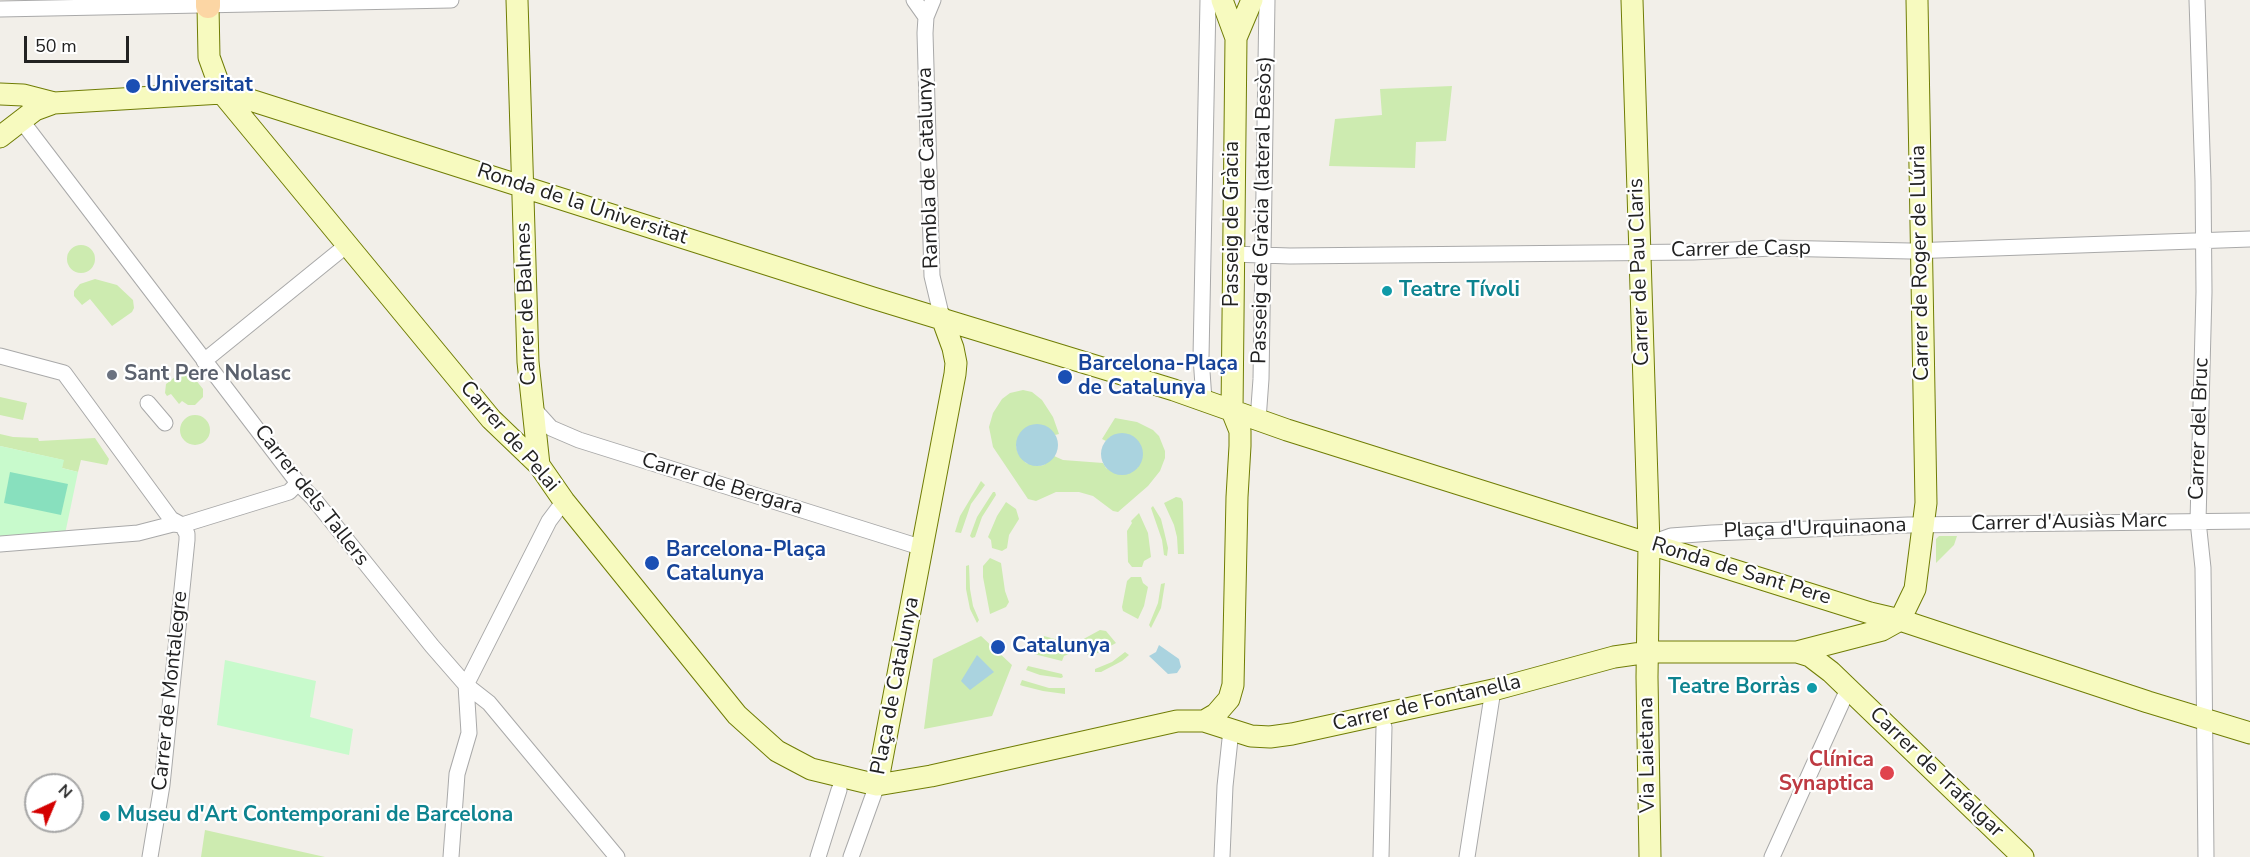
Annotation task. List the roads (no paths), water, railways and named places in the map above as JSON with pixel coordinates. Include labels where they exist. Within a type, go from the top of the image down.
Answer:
[{"type":"main road","name":"Carrer de Balmes","points":[[518,0],[531,405],[538,465]]},
{"type":"main road","name":"Passeig de Gràcia","points":[[1222,0],[1236,38],[1232,411]]},
{"type":"main road","name":"Passeig de Gràcia","points":[[1236,38],[1252,0]]},
{"type":"main road","name":"Carrer de Pau Claris","points":[[1632,0],[1649,544]]},
{"type":"main road","name":"Carrer de Roger de Llúria","points":[[1917,0],[1926,503],[1924,525]]},
{"type":"main road","name":"Carrer de Pelai","points":[[208,3],[209,57],[222,93],[498,427],[538,465],[564,501],[749,727],[777,751],[811,769],[877,785]]},
{"type":"main road","name":"Ronda de la Universitat","points":[[54,103],[222,93],[294,113],[942,318]]},
{"type":"main road","points":[[0,94],[23,95],[54,103]]},
{"type":"main road","points":[[0,137],[35,110],[54,103]]},
{"type":"main road","points":[[942,318],[1204,400],[1232,411]]},
{"type":"main road","name":"Plaça de Catalunya","points":[[942,318],[949,334],[956,363],[877,785],[932,777],[1177,721],[1204,721]]},
{"type":"main road","name":"Ronda de Sant Pere","points":[[1232,411],[1249,425],[1649,544],[1870,613],[1900,620],[2250,733]]},
{"type":"main road","points":[[1204,721],[1224,707],[1230,699],[1233,685],[1249,425]]},
{"type":"main road","name":"Plaça d'Urquinaona","points":[[1900,620],[1915,589],[1924,525]]},
{"type":"main road","points":[[1649,544],[1649,652],[1797,652],[1881,630],[1900,620]]},
{"type":"main road","name":"Carrer de Fontanella","points":[[1204,721],[1260,737],[1292,734],[1493,690],[1614,657],[1649,652]]},
{"type":"main road","name":"Via Laietana","points":[[1649,652],[1647,677],[1650,857]]},
{"type":"main road","points":[[1797,652],[1817,660],[1842,700]]},
{"type":"main road","name":"Carrer de Trafalgar","points":[[1842,700],[2023,857]]},
{"type":"street","points":[[0,9],[208,3],[451,0]]},
{"type":"street","points":[[914,0],[926,17]]},
{"type":"street","name":"Rambla de Catalunya","points":[[933,0],[926,17],[932,276],[942,318]]},
{"type":"street","points":[[1204,400],[1202,357],[1208,0]]},
{"type":"street","name":"Passeig de Gràcia (lateral Besòs)","points":[[1249,425],[1261,389],[1267,0]]},
{"type":"street","name":"Carrer del Bruc","points":[[2197,0],[2204,241],[2198,521],[2203,568],[2206,857]]},
{"type":"street","name":"Carrer dels Tallers","points":[[21,120],[298,483],[313,498],[408,618],[466,685],[489,703],[617,857]]},
{"type":"street","name":"Carrer de Casp","points":[[1232,254],[1290,256],[1640,252],[1772,248],[1920,250],[2250,239]]},
{"type":"street","points":[[204,361],[347,245]]},
{"type":"street","points":[[0,356],[64,373],[171,519],[182,525]]},
{"type":"street","points":[[148,403],[165,423]]},
{"type":"street","name":"Carrer de Bergara","points":[[531,405],[550,428],[579,440],[923,548]]},
{"type":"street","points":[[0,544],[138,533],[173,524],[182,525],[289,492],[298,483]]},
{"type":"street","points":[[451,857],[457,774],[469,733],[466,685],[549,521],[564,501]]},
{"type":"street","name":"Carrer d'Ausiàs Marc","points":[[1924,525],[2250,521]]},
{"type":"street","name":"Carrer de Montalegre","points":[[150,857],[162,785],[187,534],[182,525]]},
{"type":"street","name":"Plaça d'Urquinaona","points":[[1649,544],[1671,536],[1712,533],[1924,525]]},
{"type":"street","points":[[1467,857],[1493,690]]},
{"type":"street","points":[[1772,857],[1842,700]]},
{"type":"street","points":[[1381,857],[1384,727]]},
{"type":"street","points":[[1221,857],[1231,730]]},
{"type":"street","points":[[851,857],[877,785]]},
{"type":"street","points":[[818,857],[839,790]]},
{"type":"water","points":[[1037,424],[1052,430],[1058,445],[1052,460],[1037,466],[1022,460],[1016,445],[1022,430]]},
{"type":"water","points":[[1122,433],[1137,439],[1143,454],[1137,469],[1122,475],[1107,469],[1101,454],[1107,439]]},
{"type":"water","points":[[1159,645],[1179,659],[1181,667],[1177,673],[1168,674],[1149,656],[1156,652]]},
{"type":"water","points":[[977,655],[994,672],[970,690],[961,681]]},
{"type":"place","name":"Universitat","points":[[133,86]]},
{"type":"place","name":"Teatre Tívoli","points":[[1387,291]]},
{"type":"place","name":"Sant Pere Nolasc","points":[[112,375]]},
{"type":"place","name":"Barcelona-Plaça de Catalunya","points":[[1065,377]]},
{"type":"place","name":"Barcelona-Plaça Catalunya","points":[[652,563]]},
{"type":"place","name":"Catalunya","points":[[998,647]]},
{"type":"place","name":"Teatre Borràs","points":[[1812,688]]},
{"type":"place","name":"Clínica Synaptica","points":[[1887,773]]},
{"type":"place","name":"Museu d'Art Contemporani de Barcelona","points":[[105,816]]}]
